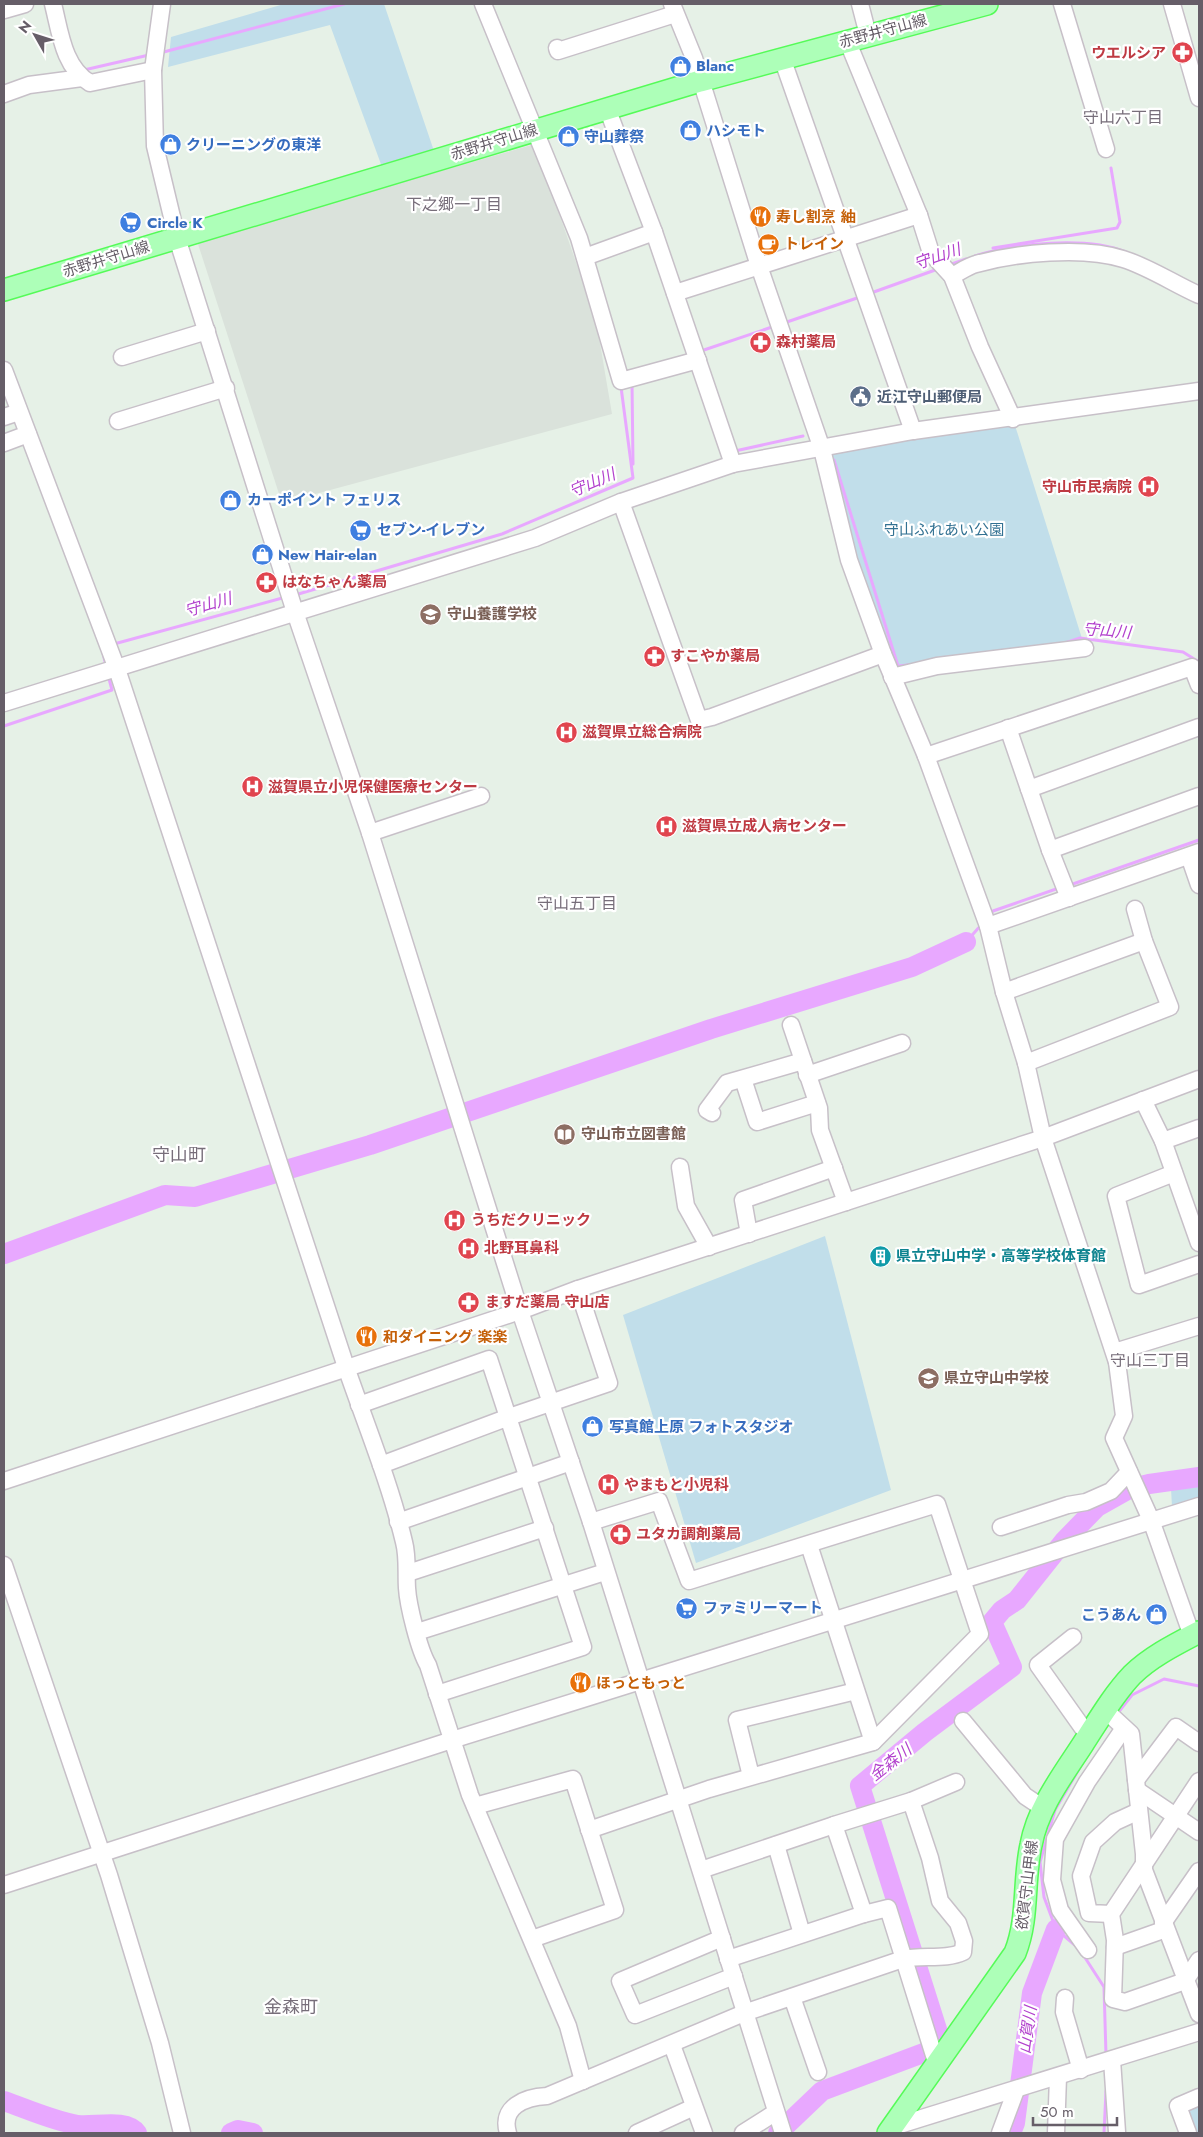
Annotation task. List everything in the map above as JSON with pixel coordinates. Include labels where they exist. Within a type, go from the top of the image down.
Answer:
[{"type":"main road","name":"赤野井守山線","points":[[4,290],[607,108],[847,40],[987,4]]},
{"type":"main road","name":"欲賀守山甲線","points":[[891,2130],[1015,1954],[1024,1925],[1031,1844],[1043,1808],[1105,1710],[1131,1676],[1143,1665],[1195,1634]]},
{"type":"street","points":[[4,10],[26,4]]},
{"type":"street","points":[[53,4],[65,52],[79,74],[90,83],[153,70]]},
{"type":"street","points":[[162,4],[153,70],[155,146],[177,238],[226,388],[295,612],[370,833],[520,1311],[572,1462],[605,1572],[783,2133]]},
{"type":"street","points":[[483,4],[579,238],[621,380],[698,360]]},
{"type":"street","points":[[860,4],[868,35]]},
{"type":"street","points":[[1062,4],[1106,149]]},
{"type":"street","points":[[1172,4],[1199,98]]},
{"type":"street","points":[[557,48],[558,51],[674,9],[694,58],[759,266],[822,449],[849,560],[892,677],[926,756],[988,926],[1004,992],[1026,1063],[1043,1138],[1116,1362],[1124,1416],[1114,1438],[1151,1520],[1195,1634]]},
{"type":"street","points":[[847,40],[919,215],[931,254],[952,276],[980,347],[1013,418]]},
{"type":"street","points":[[782,58],[844,240],[913,431]]},
{"type":"street","points":[[4,94],[79,74]]},
{"type":"street","points":[[607,108],[654,232],[733,464]]},
{"type":"street","points":[[675,293],[919,215]]},
{"type":"street","points":[[585,257],[654,232]]},
{"type":"street","points":[[952,276],[974,264],[1002,258],[1052,253],[1090,253],[1123,259],[1199,295]]},
{"type":"street","points":[[122,357],[207,330]]},
{"type":"street","points":[[5,378],[20,412],[117,669],[346,1368],[381,1465],[404,1543],[408,1573],[407,1589],[422,1655],[475,1806],[568,2026],[583,2081]]},
{"type":"street","points":[[118,421],[226,388]]},
{"type":"street","points":[[4,703],[536,538],[620,502],[733,464],[913,431],[1199,391]]},
{"type":"street","points":[[4,417],[20,412]]},
{"type":"street","points":[[4,443],[28,434]]},
{"type":"street","points":[[620,502],[699,720],[712,717],[883,654]]},
{"type":"street","points":[[892,677],[937,666],[1085,648]]},
{"type":"street","points":[[926,756],[1192,667],[1199,685]]},
{"type":"street","points":[[1029,789],[1199,727]]},
{"type":"street","points":[[1008,728],[1050,850],[1069,898]]},
{"type":"street","points":[[370,833],[481,796]]},
{"type":"street","points":[[1050,850],[1199,796]]},
{"type":"street","points":[[988,926],[1194,854],[1199,885]]},
{"type":"street","points":[[1026,1063],[1170,1007],[1144,941],[1135,909]]},
{"type":"street","points":[[1004,992],[1144,941]]},
{"type":"street","points":[[791,1025],[817,1103],[820,1130],[846,1202]]},
{"type":"street","points":[[712,1113],[707,1110],[727,1083],[805,1068],[902,1043]]},
{"type":"street","points":[[743,1079],[757,1122],[817,1103]]},
{"type":"street","points":[[4,1481],[520,1311],[578,1289],[1043,1138],[1199,1079]]},
{"type":"street","points":[[1143,1100],[1174,1173],[1193,1202],[1199,1243]]},
{"type":"street","points":[[1162,1141],[1199,1128]]},
{"type":"street","points":[[680,1167],[686,1206],[709,1247]]},
{"type":"street","points":[[749,1234],[743,1200],[834,1168]]},
{"type":"street","points":[[1174,1173],[1116,1196],[1139,1285],[1199,1264]]},
{"type":"street","points":[[381,1465],[509,1417],[609,1383],[578,1289]]},
{"type":"street","points":[[1116,1362],[1121,1350],[1199,1326]]},
{"type":"street","points":[[359,1405],[489,1359],[583,1647],[437,1694]]},
{"type":"street","points":[[398,1522],[572,1462]]},
{"type":"street","points":[[1001,1527],[1111,1491],[1129,1472]]},
{"type":"street","points":[[589,1830],[751,1776],[873,1742],[980,1634],[937,1504],[809,1546],[689,1582],[659,1501],[591,1522]]},
{"type":"street","points":[[4,1885],[102,1856],[452,1740],[1199,1506]]},
{"type":"street","points":[[408,1573],[545,1528]]},
{"type":"street","points":[[809,1546],[873,1742]]},
{"type":"street","points":[[4,1565],[102,1856],[160,2043],[182,2133]]},
{"type":"street","points":[[417,1632],[605,1572]]},
{"type":"street","points":[[1073,1637],[1038,1665],[1082,1727],[1090,1733]]},
{"type":"street","points":[[751,1776],[737,1720],[856,1690]]},
{"type":"street","points":[[1105,1710],[1131,1734],[1144,1867],[1199,2014]]},
{"type":"street","points":[[963,1721],[1025,1796],[1043,1808]]},
{"type":"street","points":[[1136,1785],[1176,1727],[1199,1743]]},
{"type":"street","points":[[1088,1950],[1060,1910],[1052,1880],[1055,1840],[1087,1782],[1124,1728]]},
{"type":"street","points":[[475,1806],[573,1779],[615,1910],[532,1939]]},
{"type":"street","points":[[1199,1781],[1144,1867],[1111,1914],[1115,1947],[1113,2000],[1124,2002],[1186,1981],[1199,1960]]},
{"type":"street","points":[[700,1870],[912,1801],[956,1782]]},
{"type":"street","points":[[1136,1785],[1175,1818],[1199,1832]]},
{"type":"street","points":[[508,2133],[505,2124],[506,2117],[522,2101],[547,2096],[672,2045],[744,2013],[903,1959],[917,1956],[954,1956],[963,1952],[964,1941],[958,1923],[940,1901],[930,1858],[912,1801]]},
{"type":"street","points":[[1111,1914],[1090,1913],[1081,1876],[1093,1842],[1115,1822],[1139,1811]]},
{"type":"street","points":[[834,1825],[864,1914]]},
{"type":"street","points":[[776,1844],[802,1934]]},
{"type":"street","points":[[1115,1947],[1165,1926],[1199,1871]]},
{"type":"street","points":[[728,1959],[864,1914],[888,1908],[937,2065]]},
{"type":"street","points":[[722,1938],[620,1982],[635,2015],[734,1976]]},
{"type":"street","points":[[792,1997],[818,2072]]},
{"type":"street","points":[[1065,1998],[1064,2012],[1081,2070]]},
{"type":"street","points":[[891,2130],[1199,2032]]},
{"type":"street","points":[[672,2045],[704,2133]]},
{"type":"street","points":[[1112,2060],[1116,2132]]},
{"type":"street","points":[[1056,2133],[1058,2077]]},
{"type":"street","points":[[1000,2133],[1016,2090]]},
{"type":"street","points":[[1188,2133],[1178,2106],[1199,2097]]},
{"type":"street","points":[[637,2133],[694,2107]]},
{"type":"street","points":[[743,2133],[776,2112]]},
{"type":"shaded area","points":[[535,144],[596,320],[612,414],[282,503],[197,241]]},
{"type":"green space","points":[[284,4],[384,4],[434,151],[382,167],[330,25],[168,67],[171,37]]},
{"type":"green space","name":"守山ふれあい公園","points":[[1013,419],[1085,648],[892,677],[822,449]]},
{"type":"green space","points":[[825,1236],[891,1490],[696,1563],[623,1315]]},
{"type":"green space","points":[[1199,1481],[1199,1498],[1172,1506],[1171,1489]]},
{"type":"green space","points":[[1199,2099],[1199,2133],[1190,2133],[1181,2107]]},
{"type":"waterway","points":[[160,53],[344,4]]},
{"type":"waterway","points":[[84,70],[149,55]]},
{"type":"waterway","points":[[993,248],[1117,228],[1120,222],[1111,168]]},
{"type":"waterway","name":"守山川","points":[[975,256],[991,251],[1050,243],[1091,244],[1126,252]]},
{"type":"waterway","name":"守山川","points":[[949,265],[966,259]]},
{"type":"waterway","name":"守山川","points":[[871,293],[938,269]]},
{"type":"waterway","name":"守山川","points":[[784,323],[860,297]]},
{"type":"waterway","name":"守山川","points":[[701,351],[775,326]]},
{"type":"waterway","points":[[632,383],[633,464]]},
{"type":"waterway","name":"守山川","points":[[295,595],[502,534],[633,478],[621,387]]},
{"type":"waterway","name":"守山川","points":[[735,451],[803,436]]},
{"type":"waterway","name":"守山川","points":[[834,460],[898,666],[908,665]]},
{"type":"waterway","name":"守山川","points":[[114,644],[286,597]]},
{"type":"waterway","name":"守山川","points":[[1065,643],[1080,638],[1183,652],[1199,662]]},
{"type":"waterway","name":"守山川","points":[[103,653],[106,666]]},
{"type":"waterway","name":"守山川","points":[[4,726],[112,690],[108,675]]},
{"type":"waterway","points":[[1070,885],[1199,840]]},
{"type":"waterway","points":[[989,916],[993,911],[1059,888]]},
{"type":"waterway","points":[[966,942],[982,924]]},
{"type":"waterway","points":[[4,1254],[165,1195],[195,1197],[370,1145],[711,1029],[912,967],[966,942]]},
{"type":"waterway","name":"金森川","points":[[778,2133],[822,2091],[926,2052],[941,2042],[860,1786],[925,1732],[1012,1667],[992,1622],[1002,1610],[1017,1600],[1064,1541],[1097,1507],[1129,1489],[1149,1484],[1199,1477]]},
{"type":"waterway","points":[[1117,1714],[1132,1695],[1164,1679],[1199,1686]]},
{"type":"waterway","points":[[1076,1946],[1056,1929],[1044,1897],[1040,1862],[1055,1810],[1082,1764]]},
{"type":"waterway","name":"山賀川","points":[[1011,2133],[1015,2123],[1032,1993],[1056,1929]]},
{"type":"waterway","points":[[1082,1953],[1104,1987],[1106,2055]]},
{"type":"waterway","points":[[1104,2133],[1106,2091]]},
{"type":"waterway","name":"金森川","points":[[4,2101],[69,2123],[78,2125],[118,2124],[132,2128],[137,2133]]},
{"type":"waterway","name":"金森川","points":[[231,2133],[238,2130],[253,2133]]},
{"type":"place","name":"ウエルシア","points":[[1182,53]]},
{"type":"place","name":"Blanc","points":[[680,66]]},
{"type":"place","name":"ハシモト","points":[[690,131]]},
{"type":"place","name":"守山葬祭","points":[[568,137]]},
{"type":"place","name":"クリーニングの東洋","points":[[170,145]]},
{"type":"place","name":"寿し割烹 紬","points":[[760,217]]},
{"type":"place","name":"Circle K","points":[[131,223]]},
{"type":"place","name":"トレイン","points":[[768,244]]},
{"type":"place","name":"森村薬局","points":[[760,342]]},
{"type":"place","name":"近江守山郵便局","points":[[861,397]]},
{"type":"place","name":"守山市民病院","points":[[1148,487]]},
{"type":"place","name":"カーポイント フェリス","points":[[231,500]]},
{"type":"place","name":"セブン-イレブン","points":[[361,530]]},
{"type":"place","name":"New Hair-elan","points":[[262,555]]},
{"type":"place","name":"はなちゃん薬局","points":[[266,582]]},
{"type":"place","name":"守山養護学校","points":[[431,614]]},
{"type":"place","name":"すこやか薬局","points":[[654,656]]},
{"type":"place","name":"滋賀県立総合病院","points":[[566,732]]},
{"type":"place","name":"滋賀県立小児保健医療センター","points":[[252,787]]},
{"type":"place","name":"滋賀県立成人病センター","points":[[666,826]]},
{"type":"place","name":"守山市立図書館","points":[[565,1134]]},
{"type":"place","name":"うちだクリニック","points":[[455,1220]]},
{"type":"place","name":"北野耳鼻科","points":[[468,1248]]},
{"type":"place","name":"県立守山中学・高等学校体育館","points":[[880,1256]]},
{"type":"place","name":"ますだ薬局 守山店","points":[[469,1302]]},
{"type":"place","name":"和ダイニング 楽楽","points":[[367,1337]]},
{"type":"place","name":"県立守山中学校","points":[[928,1378]]},
{"type":"place","name":"写真館上原 フォトスタジオ","points":[[593,1427]]},
{"type":"place","name":"やまもと小児科","points":[[608,1485]]},
{"type":"place","name":"ユタカ調剤薬局","points":[[620,1534]]},
{"type":"place","name":"ファミリーマート","points":[[687,1608]]},
{"type":"place","name":"こうあん","points":[[1157,1615]]},
{"type":"place","name":"ほっともっと","points":[[580,1683]]},
{"type":"district","name":"守山六丁目","points":[[1123,117]]},
{"type":"district","name":"下之郷一丁目","points":[[454,204]]},
{"type":"district","name":"守山五丁目","points":[[577,903]]},
{"type":"district","name":"守山町","points":[[179,1155]]},
{"type":"district","name":"守山三丁目","points":[[1150,1360]]},
{"type":"district","name":"金森町","points":[[291,2007]]}]
